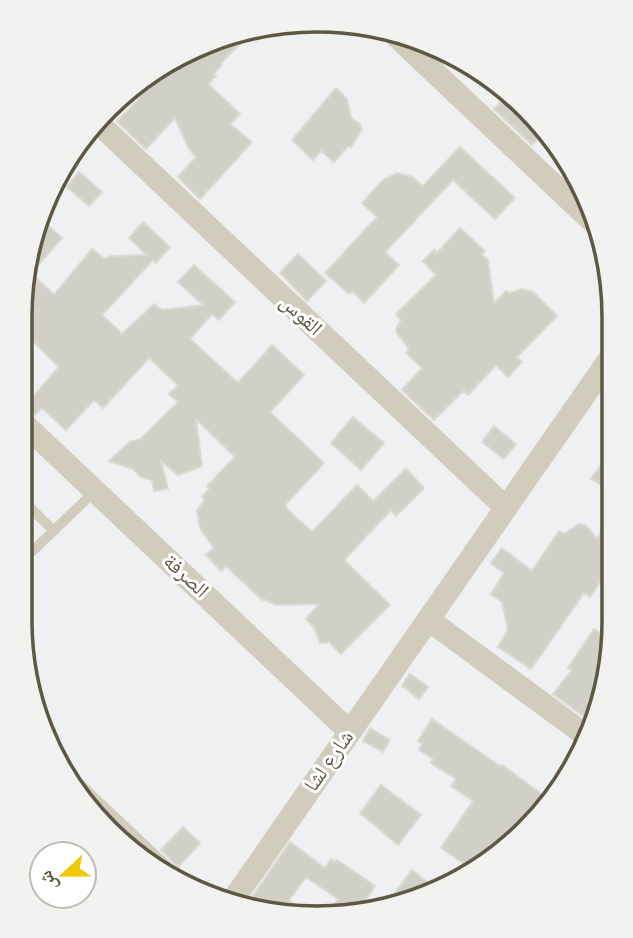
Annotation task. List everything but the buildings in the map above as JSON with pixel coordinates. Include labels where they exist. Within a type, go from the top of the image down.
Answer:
[{"type":"street","points":[[408,47],[581,211]]},
{"type":"street","name":"القوس","points":[[103,128],[506,508]]},
{"type":"street","name":"شارع لشا","points":[[237,895],[602,370]]},
{"type":"street","name":"الصرفة","points":[[32,431],[349,730]]},
{"type":"street","points":[[429,620],[580,731]]},
{"type":"lane","points":[[32,552],[95,491]]},
{"type":"lane","points":[[32,510],[54,531]]}]
